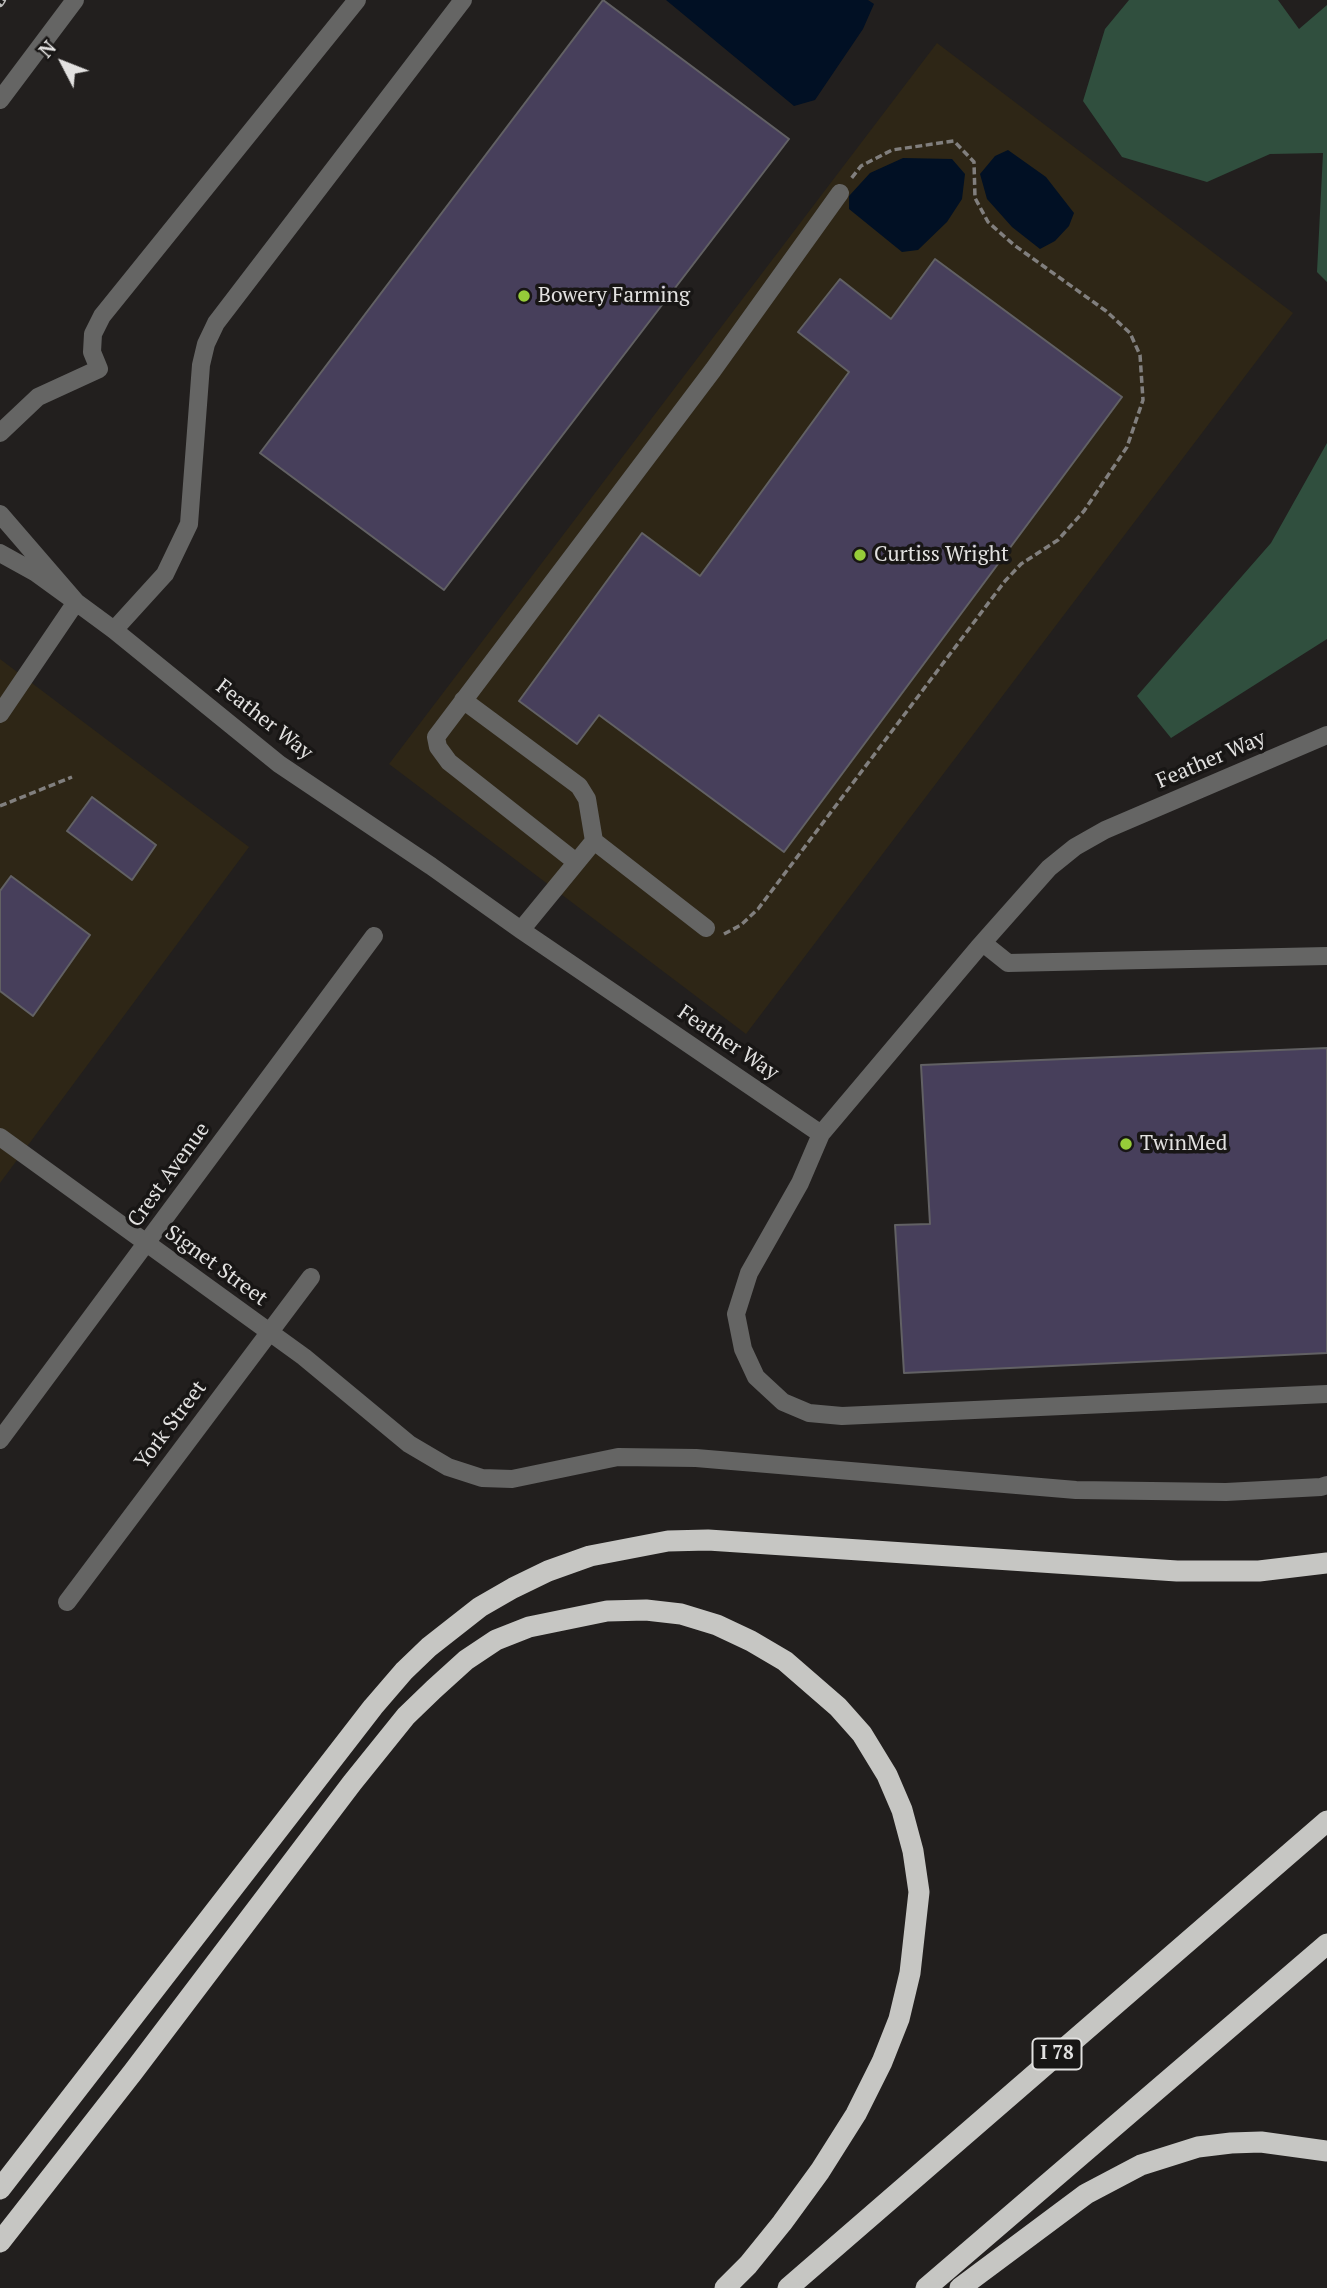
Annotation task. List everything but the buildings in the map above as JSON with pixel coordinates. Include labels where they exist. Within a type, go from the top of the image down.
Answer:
[{"type":"highway","points":[[0,2189],[373,1707],[404,1671],[455,1625],[513,1588],[548,1571],[590,1556],[668,1541],[708,1540],[1177,1571],[1259,1572],[1327,1563]]},
{"type":"highway","points":[[0,2242],[406,1716],[466,1660],[496,1640],[529,1627],[607,1611],[646,1610],[717,1625],[751,1641],[785,1661],[838,1707],[862,1734],[887,1775],[902,1810],[913,1851],[919,1892],[910,1973],[899,2019],[882,2062],[856,2114],[820,2171],[748,2265],[725,2288]]},
{"type":"highway","name":"I 78","points":[[788,2288],[1327,1821]]},
{"type":"highway","points":[[926,2288],[1327,1944]]},
{"type":"highway","points":[[960,2288],[1086,2194],[1111,2179],[1151,2162],[1198,2147],[1231,2143],[1271,2143],[1327,2151]]},
{"type":"street","points":[[0,100],[75,0]]},
{"type":"street","points":[[0,433],[38,397],[99,369],[92,352],[93,334],[102,316],[357,0]]},
{"type":"street","points":[[114,630],[165,574],[189,524],[201,365],[206,344],[216,323],[463,0]]},
{"type":"street","points":[[576,862],[442,754],[436,737],[713,370],[840,193]]},
{"type":"street","name":"Feather Way","points":[[0,514],[76,602]]},
{"type":"street","name":"Feather Way","points":[[0,553],[36,573],[114,630],[279,764],[821,1134],[1049,868],[1075,847],[1105,830],[1327,734]]},
{"type":"street","points":[[0,714],[76,602]]},
{"type":"street","points":[[463,700],[579,786],[587,799],[594,841],[706,928]]},
{"type":"street","points":[[521,930],[594,841]]},
{"type":"street","name":"Crest Avenue","points":[[0,1440],[374,936]]},
{"type":"street","points":[[983,943],[1008,963],[1327,956]]},
{"type":"street","points":[[821,1134],[800,1184],[749,1273],[736,1314],[743,1349],[756,1377],[783,1402],[809,1413],[842,1416],[1327,1394]]},
{"type":"street","name":"Signet Street","points":[[0,1137],[304,1357],[409,1444],[448,1467],[482,1478],[512,1479],[618,1457],[696,1458],[1076,1490],[1226,1492],[1327,1485]]},
{"type":"street","name":"York Street","points":[[67,1602],[311,1277]]},
{"type":"path","points":[[706,928],[722,935],[741,925],[758,909],[1004,581],[1021,564],[1058,540],[1084,511],[1127,447],[1143,401],[1140,355],[1130,333],[1106,311],[1014,245],[988,222],[975,198],[974,162],[954,141],[892,150],[861,166],[840,193]]},
{"type":"path","points":[[0,806],[72,778]]},
{"type":"shaded area","points":[[937,43],[1293,313],[746,1034],[389,764]]},
{"type":"shaded area","points":[[0,659],[249,847],[0,1183]]},
{"type":"green space","points":[[1129,0],[1278,0],[1299,29],[1327,5],[1327,282],[1317,272],[1323,153],[1270,154],[1207,182],[1122,157],[1083,101],[1105,29]]},
{"type":"green space","points":[[1327,443],[1327,639],[1171,738],[1137,696],[1271,543]]},
{"type":"water","points":[[666,0],[868,0],[874,4],[863,29],[815,100],[794,106]]},
{"type":"water","points":[[1008,150],[1046,177],[1074,213],[1069,226],[1055,241],[1040,249],[1012,227],[987,199],[980,174],[995,156]]},
{"type":"water","points":[[903,158],[952,159],[965,174],[962,199],[947,222],[918,250],[902,252],[849,209],[849,196],[870,173]]},
{"type":"place","name":"Bowery Farming","points":[[524,296]]},
{"type":"place","name":"Curtiss Wright","points":[[860,555]]},
{"type":"place","name":"TwinMed","points":[[1126,1144]]}]
